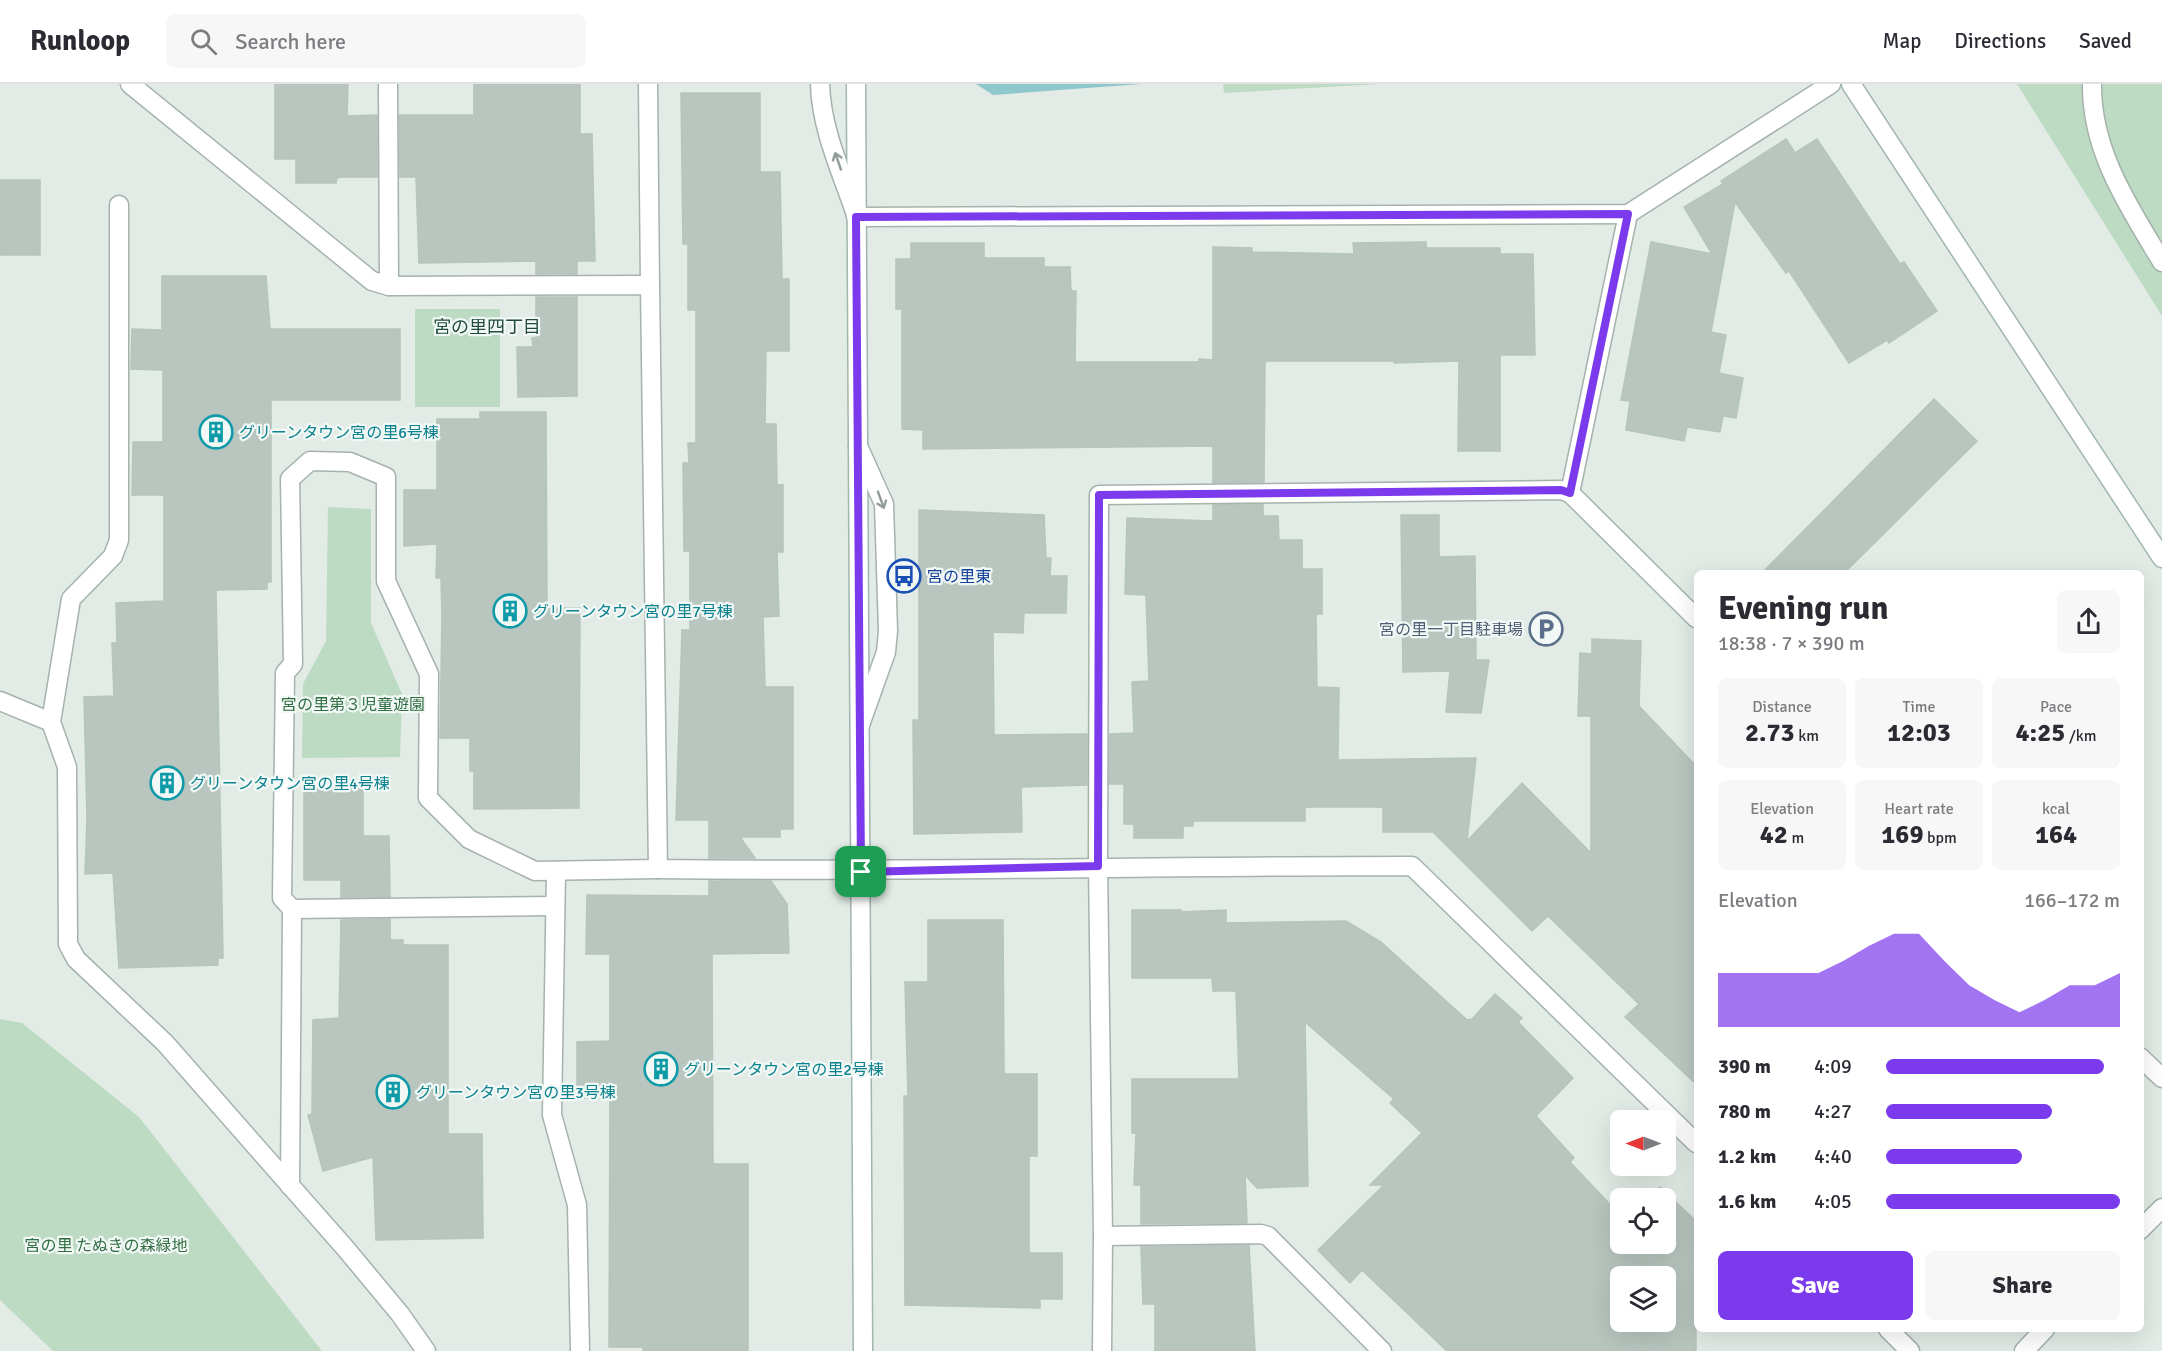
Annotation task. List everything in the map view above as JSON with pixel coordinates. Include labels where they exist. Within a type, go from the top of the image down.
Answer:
[{"type":"street","points":[[130,84],[372,281],[389,286],[651,285]]},
{"type":"street","points":[[388,84],[389,286]]},
{"type":"street","points":[[648,84],[658,869]]},
{"type":"street","points":[[820,84],[820,106],[856,217]]},
{"type":"street","points":[[856,84],[863,1351]]},
{"type":"street","points":[[856,217],[1628,214],[1831,84]]},
{"type":"street","points":[[1851,84],[2162,558]]},
{"type":"street","points":[[2092,84],[2092,110],[2113,180],[2162,262]]},
{"type":"street","points":[[119,205],[119,540],[113,556],[71,599],[51,722],[67,767],[68,944],[76,959],[165,1043],[400,1314],[426,1351]]},
{"type":"street","points":[[1570,493],[1628,214]]},
{"type":"street","points":[[858,446],[884,504],[888,631],[886,652],[860,726]]},
{"type":"street","points":[[290,1186],[292,909],[282,898],[285,673],[293,664],[290,479],[310,461],[350,462],[386,477],[386,581],[429,674],[428,798],[469,839],[535,871],[658,869],[861,872],[1098,866],[1412,866],[1694,1141]]},
{"type":"street","points":[[1102,1351],[1103,1236],[1098,866],[1099,495],[1561,490],[1570,493],[1694,616]]},
{"type":"street","points":[[0,701],[51,722]]},
{"type":"street","points":[[556,871],[552,1115],[577,1205],[580,1351]]},
{"type":"street","points":[[292,909],[555,906]]},
{"type":"street","points":[[2144,1061],[2162,1078]]},
{"type":"street","points":[[2144,1226],[2162,1208]]},
{"type":"street","points":[[1103,1236],[1261,1234],[1268,1236],[1382,1351]]},
{"type":"street","points":[[1891,1332],[1910,1351]]},
{"type":"street","points":[[2024,1351],[2042,1332]]},
{"type":"green space","points":[[1223,84],[1380,84],[1224,93]]},
{"type":"green space","points":[[2017,84],[2162,84],[2162,316]]},
{"type":"green space","points":[[415,309],[500,309],[500,407],[415,407]]},
{"type":"green space","name":"宮の里第３児童遊園","points":[[328,507],[371,509],[371,623],[402,694],[400,757],[302,758],[303,684],[326,641]]},
{"type":"green space","name":"宮の里 たぬきの森緑地","points":[[0,1019],[22,1023],[139,1117],[322,1351],[53,1351],[0,1300]]},
{"type":"water","points":[[976,84],[1141,84],[993,95]]},
{"type":"building","points":[[275,84],[348,84],[347,116],[377,115],[377,177],[342,177],[337,178],[336,183],[296,183],[296,159],[275,159]]},
{"type":"building","points":[[474,84],[580,84],[580,134],[592,134],[595,261],[577,261],[577,274],[536,274],[536,261],[419,263],[416,177],[400,177],[399,115],[474,115]]},
{"type":"building","points":[[681,93],[760,93],[760,172],[780,172],[782,279],[789,279],[789,351],[766,351],[765,424],[776,424],[777,485],[783,485],[783,552],[777,552],[779,616],[763,617],[765,687],[793,687],[793,829],[780,829],[780,837],[740,837],[755,858],[709,858],[709,820],[676,820],[682,630],[690,630],[690,551],[684,551],[683,463],[689,463],[688,443],[696,443],[696,310],[688,310],[688,244],[683,244]]},
{"type":"building","points":[[1786,139],[1795,153],[1817,139],[1900,264],[1904,262],[1937,311],[1889,343],[1887,340],[1849,363],[1789,271],[1786,273],[1735,202],[1711,332],[1726,335],[1719,373],[1743,378],[1736,418],[1723,416],[1720,432],[1687,427],[1684,441],[1626,430],[1630,401],[1621,400],[1651,242],[1712,254],[1684,207],[1723,184],[1721,181]]},
{"type":"building","points":[[0,180],[40,180],[40,255],[0,255]]},
{"type":"building","points":[[1426,242],[1426,248],[1500,248],[1500,254],[1533,254],[1535,355],[1500,355],[1500,451],[1458,451],[1459,361],[1394,363],[1394,361],[1265,361],[1264,482],[1213,483],[1213,446],[923,449],[923,430],[902,429],[902,309],[896,309],[896,259],[911,259],[911,243],[984,243],[984,258],[1044,258],[1044,267],[1070,267],[1071,291],[1076,291],[1075,362],[1199,362],[1199,359],[1213,360],[1213,247],[1252,248],[1252,252],[1354,254],[1353,243]]},
{"type":"building","points":[[162,276],[266,276],[270,329],[400,329],[400,400],[271,400],[271,582],[267,582],[267,589],[216,590],[223,958],[218,958],[218,965],[119,968],[113,873],[85,874],[87,818],[84,697],[114,696],[112,643],[117,643],[116,603],[164,601],[164,495],[132,495],[133,442],[163,442],[163,370],[131,369],[132,329],[162,330]]},
{"type":"building","points":[[536,297],[577,297],[577,396],[518,397],[517,347],[533,347],[532,338],[536,338]]},
{"type":"building","points":[[1934,399],[1977,441],[1847,570],[1765,570]]},
{"type":"building","name":"グリーンタウン宮の里7号棟","points":[[480,412],[546,412],[547,608],[580,608],[579,808],[474,809],[474,771],[470,771],[470,738],[440,738],[442,615],[441,578],[436,578],[437,544],[404,546],[404,490],[437,490],[437,419],[480,419]]},
{"type":"building","points":[[1263,504],[1263,516],[1278,516],[1279,540],[1302,540],[1302,569],[1322,569],[1322,614],[1316,614],[1317,687],[1339,688],[1338,760],[1476,758],[1467,841],[1522,783],[1591,853],[1591,716],[1578,716],[1580,653],[1592,654],[1592,639],[1641,641],[1639,706],[1694,764],[1694,1082],[1625,1017],[1639,1004],[1548,916],[1532,931],[1433,832],[1383,832],[1383,807],[1305,807],[1305,821],[1193,821],[1193,826],[1183,826],[1183,838],[1134,838],[1134,824],[1124,824],[1124,784],[1109,784],[1110,734],[1134,733],[1132,682],[1149,681],[1146,595],[1125,594],[1127,518],[1213,521],[1213,505]]},
{"type":"building","points":[[919,510],[1044,515],[1046,558],[1051,558],[1050,576],[1067,576],[1066,613],[1024,613],[1023,633],[993,632],[994,735],[1087,734],[1087,785],[1021,787],[1022,832],[914,834],[913,720],[919,720]]},
{"type":"building","points":[[1401,515],[1439,515],[1439,557],[1475,556],[1476,660],[1489,660],[1481,713],[1446,712],[1450,671],[1403,672]]},
{"type":"building","points":[[304,788],[363,788],[363,836],[389,836],[390,897],[341,897],[341,880],[304,880]]},
{"type":"building","name":"グリーンタウン宮の里2号棟","points":[[709,881],[771,881],[787,904],[789,953],[712,954],[713,1164],[748,1164],[748,1351],[643,1351],[643,1347],[609,1347],[610,1097],[577,1098],[577,1042],[610,1041],[610,954],[586,954],[587,895],[709,896]]},
{"type":"building","points":[[1132,910],[1181,910],[1181,912],[1226,910],[1226,923],[1346,921],[1381,942],[1467,1020],[1472,1019],[1495,994],[1522,1018],[1518,1022],[1573,1078],[1536,1116],[1574,1158],[1570,1162],[1610,1204],[1610,1254],[1676,1254],[1676,1202],[1694,1219],[1696,1351],[1447,1351],[1362,1270],[1350,1283],[1318,1250],[1384,1185],[1370,1185],[1422,1133],[1390,1103],[1394,1099],[1305,1022],[1308,1186],[1257,1188],[1245,1175],[1247,1223],[1141,1224],[1141,1185],[1134,1185],[1136,1133],[1132,1133],[1132,1079],[1239,1079],[1236,991],[1213,991],[1212,978],[1132,978]]},
{"type":"building","name":"グリーンタウン宮の里3号棟","points":[[390,919],[390,940],[403,940],[403,945],[448,945],[448,1134],[482,1134],[483,1238],[376,1240],[373,1157],[323,1171],[308,1115],[312,1114],[313,1020],[339,1018],[341,920]]},
{"type":"building","points":[[928,920],[1003,920],[1004,1074],[1037,1074],[1037,1156],[1029,1156],[1029,1253],[1062,1253],[1062,1299],[1040,1299],[1040,1308],[905,1305],[904,1096],[908,1096],[905,982],[928,982]]},
{"type":"building","points":[[1249,1245],[1255,1351],[1155,1351],[1155,1304],[1143,1304],[1141,1247]]},
{"type":"place","name":"グリーンタウン宮の里6号棟","points":[[216,432]]},
{"type":"place","name":"宮の里東","points":[[904,576]]},
{"type":"place","name":"グリーンタウン宮の里7号棟","points":[[510,611]]},
{"type":"place","name":"宮の里一丁目駐車場","points":[[1546,629]]},
{"type":"place","name":"グリーンタウン宮の里4号棟","points":[[167,783]]},
{"type":"place","name":"グリーンタウン宮の里2号棟","points":[[661,1069]]},
{"type":"place","name":"グリーンタウン宮の里3号棟","points":[[393,1092]]},
{"type":"district","name":"宮の里四丁目","points":[[487,327]]},
{"type":"route","points":[[1628,214],[1570,493],[1561,490],[1099,495],[1098,866],[861,872],[856,217],[1628,214]]}]
